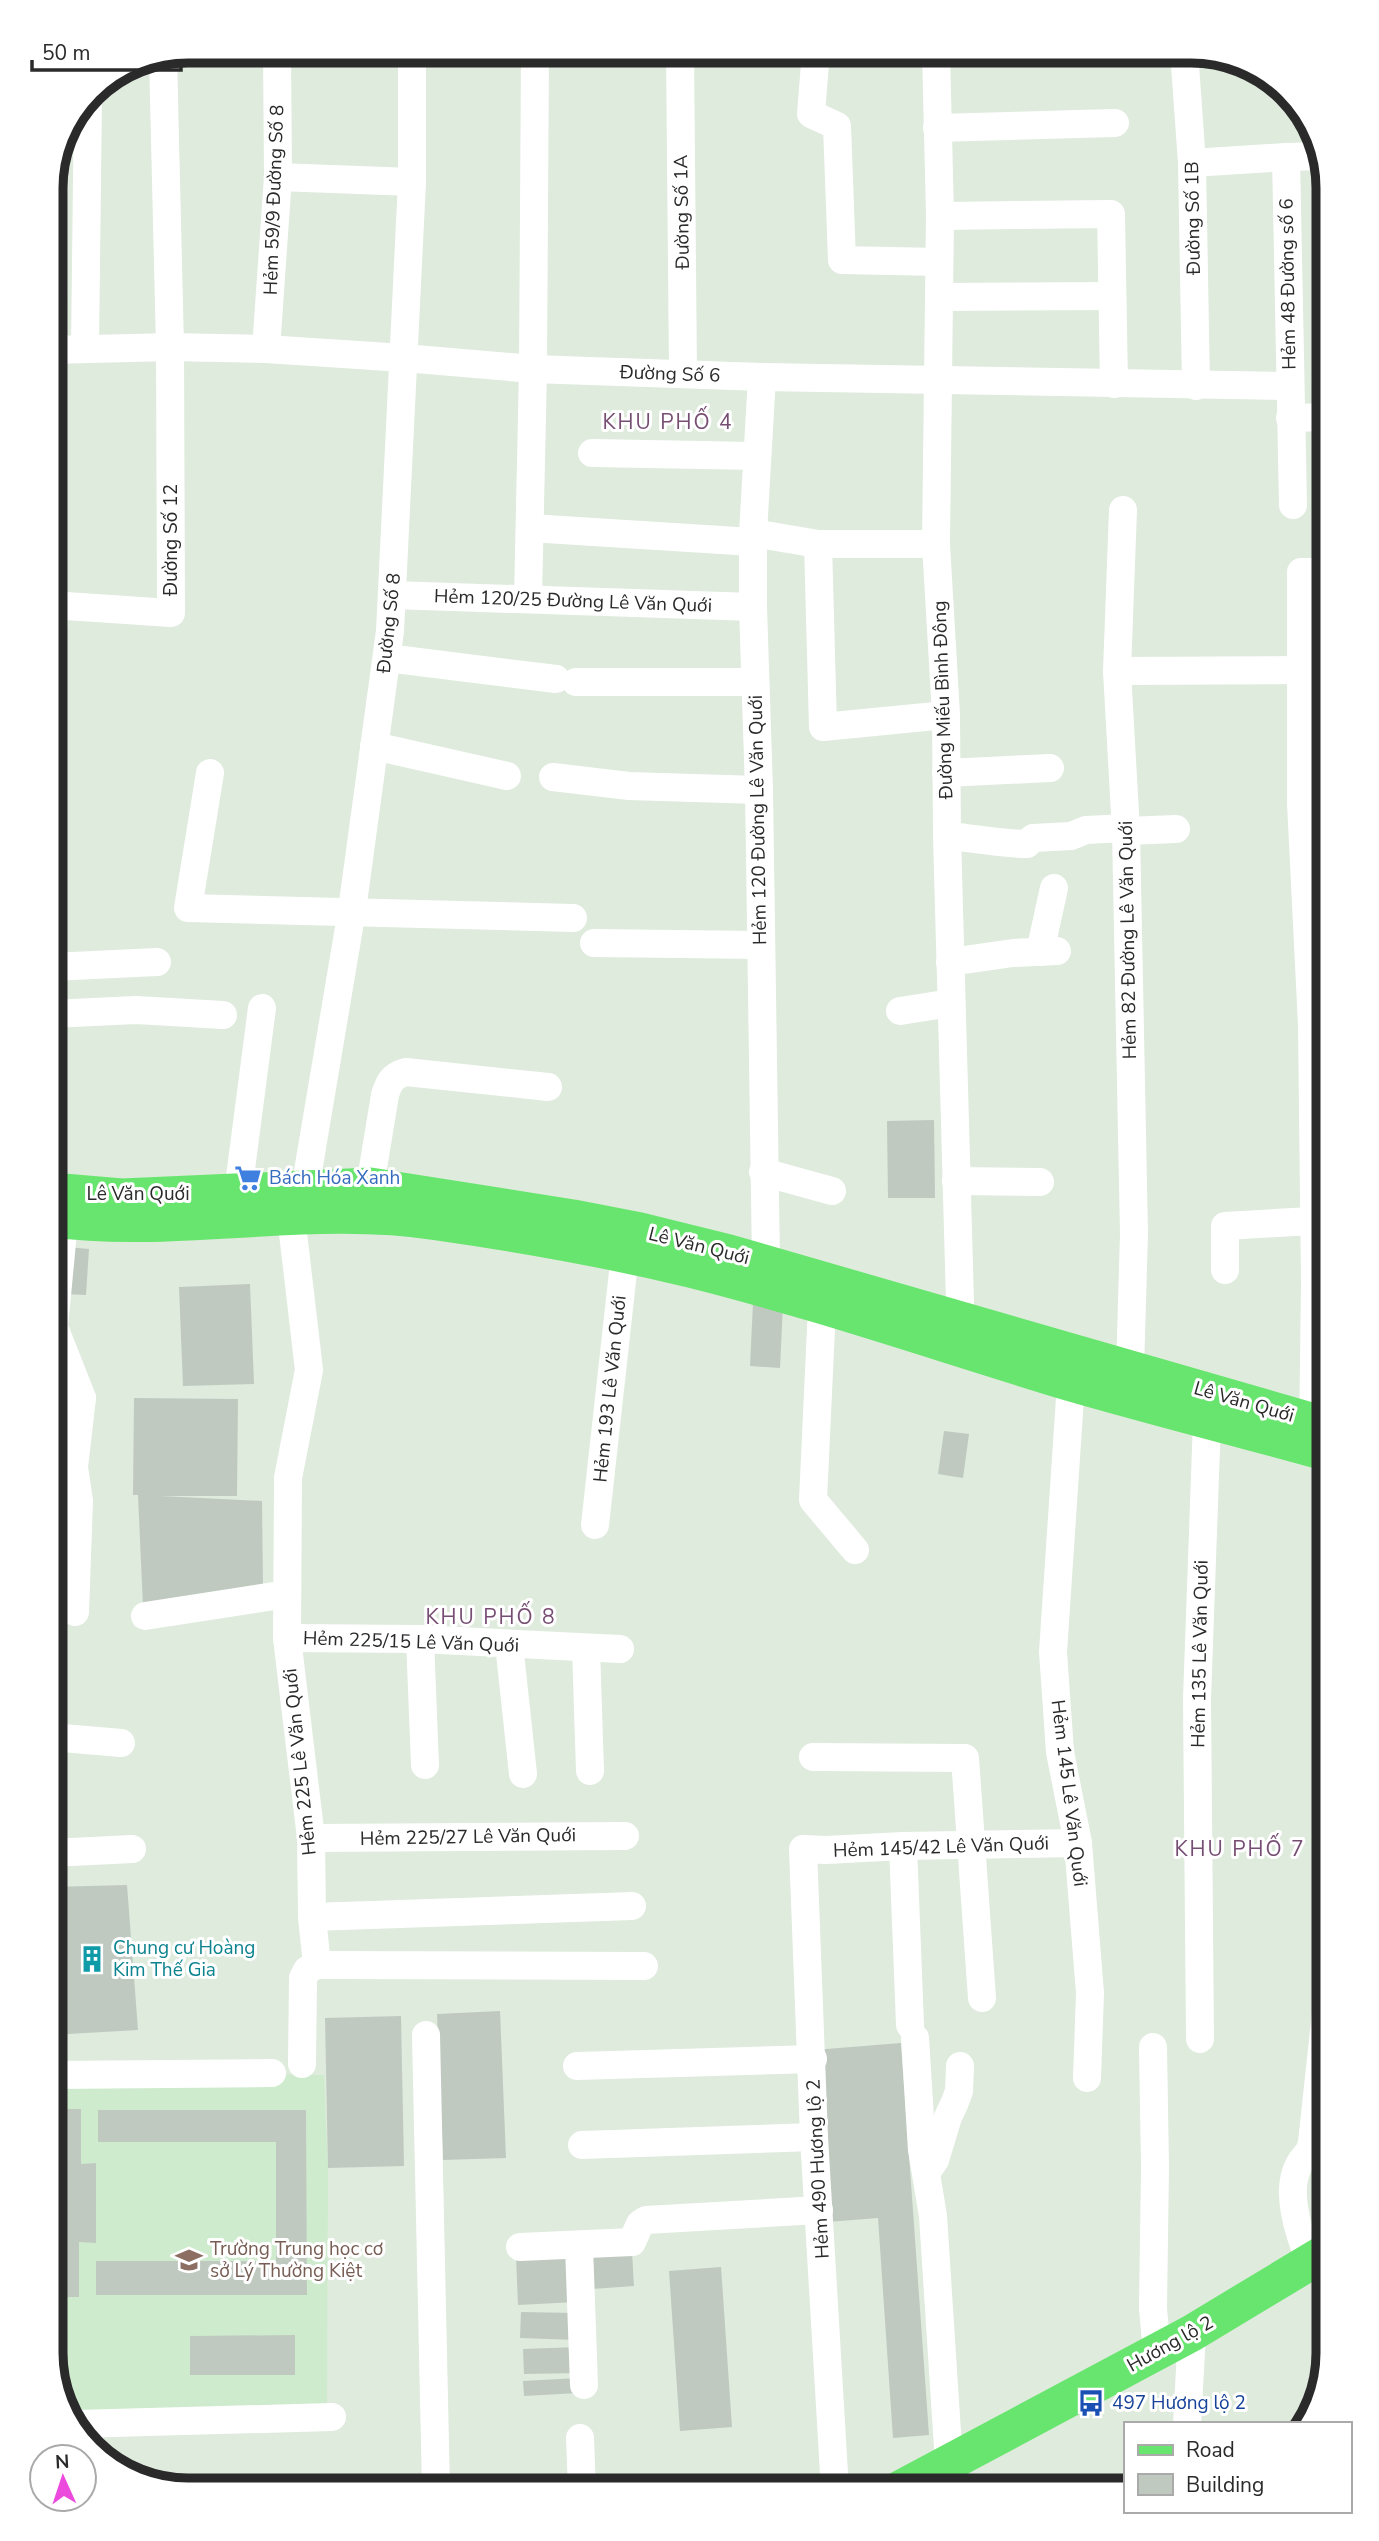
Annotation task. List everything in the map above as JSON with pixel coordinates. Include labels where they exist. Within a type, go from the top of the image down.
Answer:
[{"type":"main road","name":"Lê Văn Quới","points":[[63,1211],[160,1222],[298,1203],[370,1186],[627,1228],[766,1263],[961,1335],[1071,1383],[1207,1420],[1316,1436]]},
{"type":"main road","name":"Lê Văn Quới","points":[[63,1208],[122,1197],[238,1192],[370,1216],[435,1221],[625,1254],[693,1270],[822,1307],[1130,1369],[1316,1435]]},
{"type":"main road","name":"Hương lộ 2","points":[[920,2478],[1192,2333],[1316,2258]]},
{"type":"street","name":"Hẻm 59/9 Đường Số 8","points":[[266,349],[278,177],[277,63]]},
{"type":"street","name":"Đường Số 8","points":[[298,1203],[352,911],[387,657],[393,595],[412,182],[412,63]]},
{"type":"street","points":[[528,599],[535,63]]},
{"type":"street","name":"Đường Số 1A","points":[[680,63],[683,373]]},
{"type":"street","points":[[815,63],[811,114],[837,126],[842,260],[939,262]]},
{"type":"street","name":"Đường Miếu Bình Đông","points":[[936,63],[940,216],[936,544],[946,715],[961,1335]]},
{"type":"street","name":"Đường Số 1B","points":[[1185,63],[1192,163],[1196,386]]},
{"type":"street","points":[[163,65],[170,347]]},
{"type":"street","points":[[85,349],[88,114]]},
{"type":"street","points":[[937,128],[1115,123]]},
{"type":"street","points":[[1192,163],[1312,156]]},
{"type":"street","name":"Hẻm 48 Đường số 6","points":[[1286,157],[1293,505]]},
{"type":"street","points":[[278,177],[412,182]]},
{"type":"street","points":[[940,216],[1111,214],[1114,384]]},
{"type":"street","points":[[939,297],[1112,296]]},
{"type":"street","name":"Đường Số 6","points":[[63,350],[170,347],[266,349],[533,369],[762,377],[1290,386]]},
{"type":"street","name":"Đường Số 12","points":[[63,606],[171,613],[170,347]]},
{"type":"street","name":"Hẻm 120 Đường Lê Văn Quới","points":[[762,377],[753,537],[753,607],[760,790],[766,1263]]},
{"type":"street","points":[[1290,418],[1316,417]]},
{"type":"street","points":[[592,453],[757,456]]},
{"type":"street","name":"Hẻm 82 Đường Lê Văn Quới","points":[[1122,510],[1117,671],[1126,829],[1134,1234],[1130,1369]]},
{"type":"street","points":[[530,528],[753,537],[818,544],[936,544]]},
{"type":"street","points":[[818,544],[823,727],[946,715]]},
{"type":"street","points":[[1315,572],[1300,670],[1315,803],[1316,847]]},
{"type":"street","name":"Hẻm 120/25 Đường Lê Văn Quới","points":[[393,595],[753,607]]},
{"type":"street","points":[[387,657],[566,680],[755,682]]},
{"type":"street","points":[[1117,671],[1300,670]]},
{"type":"street","points":[[374,746],[506,776]]},
{"type":"street","points":[[946,773],[1050,768]]},
{"type":"street","points":[[211,773],[188,908],[573,918]]},
{"type":"street","points":[[552,777],[629,786],[760,790]]},
{"type":"street","points":[[947,836],[983,838],[1004,844],[1027,844],[1033,838],[1071,836],[1086,831],[1176,829]]},
{"type":"street","points":[[950,962],[1013,953],[1049,952],[1054,888]]},
{"type":"street","points":[[594,943],[761,945]]},
{"type":"street","points":[[63,966],[157,962]]},
{"type":"street","points":[[900,1011],[951,1003]]},
{"type":"street","points":[[238,1192],[262,1008]]},
{"type":"street","points":[[63,1013],[136,1010],[223,1015]]},
{"type":"street","points":[[370,1186],[385,1095],[388,1084],[398,1074],[406,1072],[548,1087]]},
{"type":"street","points":[[763,1172],[832,1191]]},
{"type":"street","points":[[956,1181],[1040,1182]]},
{"type":"street","name":"Hẻm 225 Lê Văn Quới","points":[[298,1203],[309,1370],[288,1478],[287,1638],[311,1838],[312,1967],[303,1978],[302,2064]]},
{"type":"street","points":[[1225,1270],[1225,1226],[1316,1221]]},
{"type":"street","name":"Hẻm 193 Lê Văn Quới","points":[[595,1525],[625,1254]]},
{"type":"street","points":[[822,1307],[813,1500],[855,1550]]},
{"type":"street","points":[[63,1349],[82,1398],[63,1468],[79,1501],[75,1612]]},
{"type":"street","name":"Hẻm 145 Lê Văn Quới","points":[[1071,1383],[1053,1651],[1060,1752],[1078,1843],[1090,1993],[1087,2078]]},
{"type":"street","points":[[63,1400],[82,1398]]},
{"type":"street","name":"Hẻm 135 Lê Văn Quới","points":[[1200,2039],[1197,1699],[1207,1420]]},
{"type":"street","points":[[145,1616],[287,1594]]},
{"type":"street","name":"Hẻm 225/15 Lê Văn Quới","points":[[287,1638],[420,1639],[620,1649]]},
{"type":"street","points":[[420,1639],[425,1765]]},
{"type":"street","points":[[509,1644],[523,1774]]},
{"type":"street","points":[[586,1648],[590,1771]]},
{"type":"street","points":[[63,1738],[121,1743]]},
{"type":"street","points":[[813,1757],[965,1758],[982,1998]]},
{"type":"street","name":"Hẻm 225/27 Lê Văn Quới","points":[[311,1838],[625,1836]]},
{"type":"street","name":"Hẻm 145/42 Lê Văn Quới","points":[[803,1849],[1078,1843]]},
{"type":"street","points":[[903,1846],[913,2031],[922,2150],[933,2216],[948,2463]]},
{"type":"street","points":[[63,1852],[132,1849]]},
{"type":"street","name":"Hẻm 490 Hương lộ 2","points":[[803,1849],[814,2137],[834,2478]]},
{"type":"street","points":[[312,1917],[632,1906]]},
{"type":"street","points":[[312,1967],[645,1966]]},
{"type":"street","points":[[426,2035],[436,2478]]},
{"type":"street","points":[[1153,2048],[1153,2309],[1157,2352]]},
{"type":"street","points":[[577,2066],[813,2059]]},
{"type":"street","points":[[926,2173],[935,2160],[959,2091],[960,2066]]},
{"type":"street","points":[[63,2075],[272,2073]]},
{"type":"street","points":[[1316,2105],[1310,2152],[1298,2166],[1294,2187],[1297,2226],[1316,2252]]},
{"type":"street","points":[[582,2145],[814,2137]]},
{"type":"street","points":[[520,2247],[632,2242],[640,2224],[646,2220],[819,2210]]},
{"type":"street","points":[[579,2246],[584,2385]]},
{"type":"street","points":[[1187,2422],[1192,2333]]},
{"type":"street","points":[[86,2424],[331,2417]]},
{"type":"street","points":[[580,2438],[582,2478]]},
{"type":"shaded area","name":"Trường Trung học cơ sở Lý Thường Kiệt","points":[[63,2071],[324,2075],[328,2168],[327,2410],[79,2413],[65,2377],[63,2361]]},
{"type":"building","points":[[934,1120],[935,1198],[888,1198],[887,1121]]},
{"type":"building","points":[[67,1247],[89,1249],[86,1295],[64,1294]]},
{"type":"building","points":[[250,1284],[254,1384],[183,1386],[179,1287]]},
{"type":"building","points":[[753,1303],[783,1304],[780,1368],[750,1366]]},
{"type":"building","points":[[134,1398],[238,1399],[237,1496],[161,1496],[262,1501],[263,1586],[143,1607],[138,1495],[133,1495]]},
{"type":"building","points":[[944,1431],[969,1434],[963,1478],[938,1474]]},
{"type":"building","name":"Chung cư Hoàng Kim Thế Gia","points":[[127,1885],[138,2030],[63,2034],[63,1887]]},
{"type":"building","points":[[500,2011],[506,2158],[443,2160],[437,2014]]},
{"type":"building","points":[[401,2016],[404,2166],[328,2168],[325,2018]]},
{"type":"building","points":[[901,2043],[929,2435],[893,2438],[878,2218],[827,2222],[814,2050]]},
{"type":"building","points":[[63,2109],[81,2109],[81,2164],[96,2163],[96,2243],[79,2242],[79,2297],[63,2297]]},
{"type":"building","points":[[98,2110],[306,2110],[307,2295],[96,2295],[96,2261],[276,2261],[276,2142],[98,2142]]},
{"type":"building","points":[[632,2253],[634,2286],[592,2289],[590,2256]]},
{"type":"building","points":[[575,2254],[576,2302],[518,2305],[516,2256]]},
{"type":"building","points":[[721,2267],[732,2427],[680,2431],[669,2271]]},
{"type":"building","points":[[521,2312],[577,2313],[577,2340],[520,2338]]},
{"type":"building","points":[[295,2335],[295,2375],[190,2375],[190,2336]]},
{"type":"building","points":[[579,2347],[580,2373],[524,2374],[523,2349]]},
{"type":"building","points":[[578,2378],[579,2393],[524,2396],[523,2381]]},
{"type":"place","name":"Bách Hóa Xanh","points":[[248,1178]]},
{"type":"place","name":"Chung cư Hoàng Kim Thế Gia","points":[[92,1959]]},
{"type":"place","name":"Trường Trung học cơ sở Lý Thường Kiệt","points":[[189,2260]]},
{"type":"place","name":"497 Hương lộ 2","points":[[1091,2403]]},
{"type":"district","name":"KHU PHỐ 4","points":[[668,422]]},
{"type":"district","name":"KHU PHỐ 8","points":[[491,1617]]},
{"type":"district","name":"KHU PHỐ 7","points":[[1240,1849]]}]
